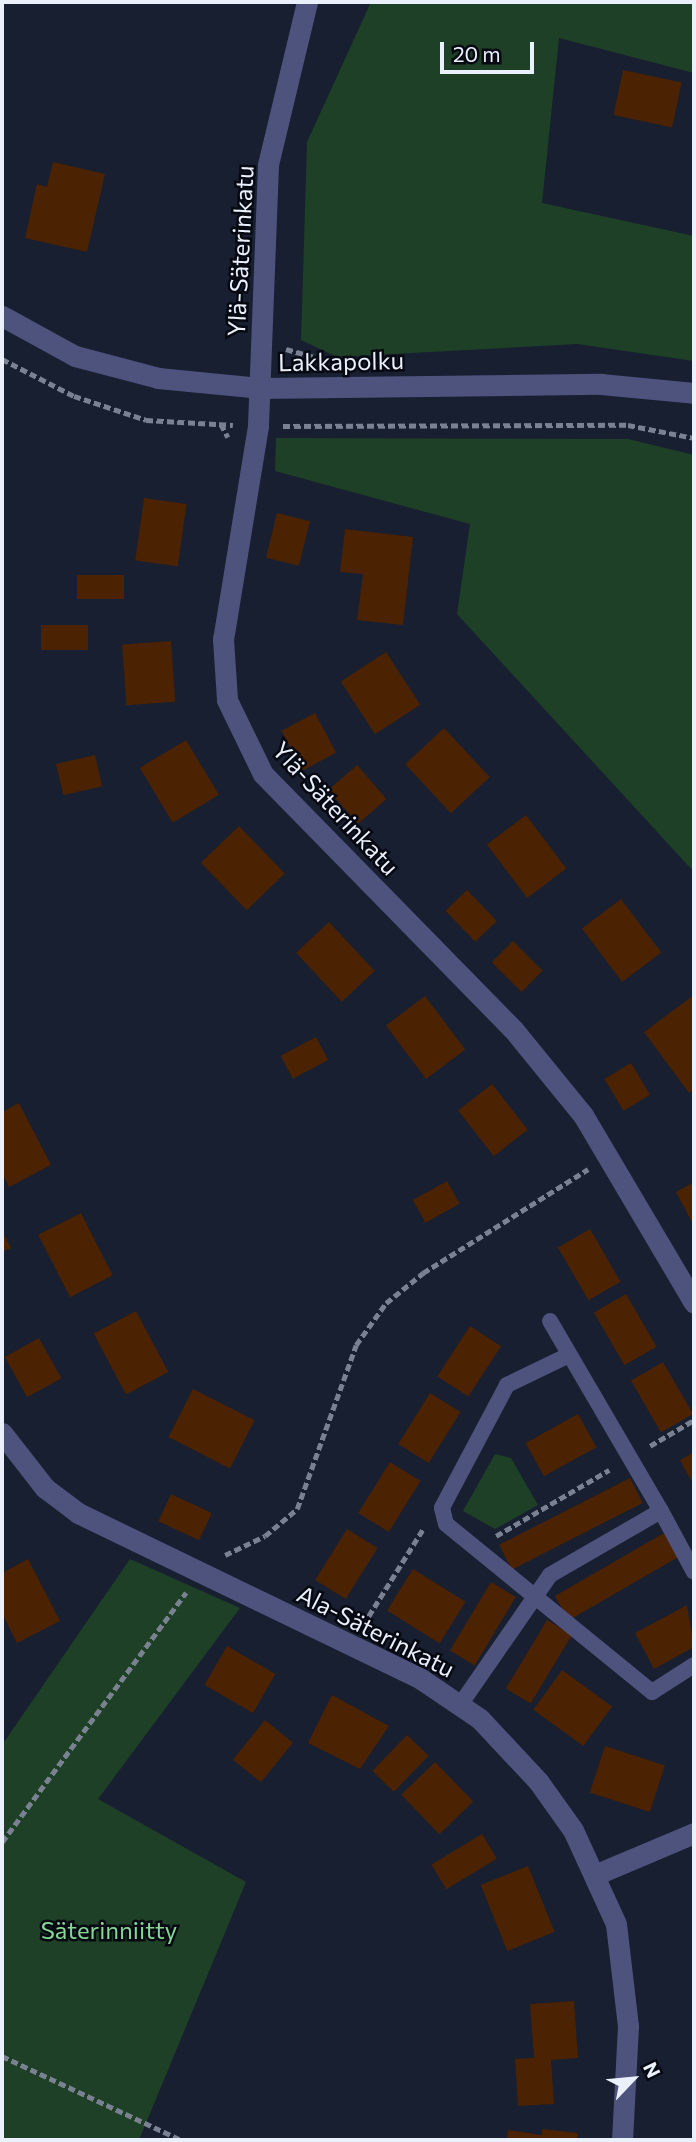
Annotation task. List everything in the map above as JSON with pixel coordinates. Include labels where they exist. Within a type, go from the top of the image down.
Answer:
[{"type":"street","name":"Ylä-Säterinkatu","points":[[307,2],[268,165],[258,426],[221,665],[243,741],[264,774],[555,1079],[610,1155],[694,1303]]},
{"type":"street","name":"Lakkapolku","points":[[2,316],[114,369],[260,388],[601,384],[694,393]]},
{"type":"street","name":"Ala-Säterinkatu","points":[[2,1433],[45,1488],[78,1513],[197,1586],[351,1644],[460,1705],[538,1781],[597,1874],[616,1924],[628,2026],[622,2140]]},
{"type":"street","points":[[597,1874],[694,1833]]},
{"type":"lane","points":[[550,1321],[694,1572]]},
{"type":"lane","points":[[569,1355],[507,1385],[443,1513],[446,1524],[536,1594],[567,1627],[652,1692],[694,1665]]},
{"type":"lane","points":[[460,1705],[550,1575],[660,1511]]},
{"type":"path","points":[[2,359],[74,396],[146,420],[258,426],[628,425],[694,438]]},
{"type":"path","points":[[2,1842],[197,1586],[297,1509],[356,1345],[386,1303],[423,1273],[597,1163]]},
{"type":"path","points":[[476,1547],[694,1420]]},
{"type":"path","points":[[351,1644],[417,1534],[443,1513]]},
{"type":"path","points":[[178,1583],[197,1586]]},
{"type":"path","points":[[2,2056],[181,2140]]},
{"type":"green space","points":[[371,2],[694,2],[694,73],[559,38],[542,203],[694,236],[694,361],[577,344],[337,357],[301,340],[307,142]]},
{"type":"green space","points":[[276,438],[628,439],[694,455],[694,872],[457,614],[470,524],[275,471]]},
{"type":"green space","points":[[495,1454],[511,1458],[538,1505],[495,1529],[463,1511]]},
{"type":"green space","name":"Säterinniitty","points":[[130,1559],[240,1608],[98,1799],[246,1882],[139,2140],[2,2140],[2,1745]]},
{"type":"building","points":[[623,70],[682,82],[672,127],[613,115]]},
{"type":"building","points":[[53,162],[105,174],[87,252],[25,238],[37,184],[47,187]]},
{"type":"building","points":[[144,498],[187,504],[178,566],[135,560]]},
{"type":"building","points":[[277,513],[310,521],[299,566],[266,558]]},
{"type":"building","points":[[345,529],[413,537],[403,625],[357,620],[363,574],[340,572]]},
{"type":"building","points":[[77,575],[124,575],[124,599],[77,599]]},
{"type":"building","points":[[41,625],[88,625],[88,650],[41,650]]},
{"type":"building","points":[[171,641],[175,702],[126,705],[122,644]]},
{"type":"building","points":[[386,652],[420,705],[375,734],[341,681]]},
{"type":"building","points":[[315,713],[336,753],[303,771],[281,731]]},
{"type":"building","points":[[444,728],[490,777],[451,813],[405,764]]},
{"type":"building","points":[[186,740],[219,795],[173,823],[140,768]]},
{"type":"building","points":[[95,755],[102,786],[63,795],[56,764]]},
{"type":"building","points":[[357,765],[387,799],[358,824],[328,790]]},
{"type":"building","points":[[526,815],[566,869],[527,898],[487,844]]},
{"type":"building","points":[[239,826],[285,873],[247,910],[201,863]]},
{"type":"building","points":[[467,890],[497,921],[475,942],[445,911]]},
{"type":"building","points":[[621,899],[661,953],[622,982],[582,928]]},
{"type":"building","points":[[329,922],[375,971],[342,1002],[296,953]]},
{"type":"building","points":[[513,941],[543,971],[521,992],[492,962]]},
{"type":"building","points":[[694,995],[694,1089],[689,1093],[644,1032]]},
{"type":"building","points":[[425,996],[465,1050],[426,1079],[386,1025]]},
{"type":"building","points":[[316,1037],[328,1060],[293,1079],[281,1056]]},
{"type":"building","points":[[631,1063],[650,1095],[623,1111],[604,1079]]},
{"type":"building","points":[[492,1084],[528,1130],[494,1156],[458,1110]]},
{"type":"building","points":[[19,1103],[51,1165],[9,1187],[2,1173],[2,1112]]},
{"type":"building","points":[[447,1181],[460,1204],[425,1223],[413,1200]]},
{"type":"building","points":[[694,1182],[694,1226],[676,1192]]},
{"type":"building","points":[[81,1213],[113,1275],[70,1297],[38,1235]]},
{"type":"building","points":[[590,1229],[620,1282],[588,1300],[558,1248]]},
{"type":"building","points":[[2,1231],[11,1248],[2,1252]]},
{"type":"building","points":[[626,1294],[656,1347],[624,1365],[594,1312]]},
{"type":"building","points":[[136,1311],[168,1372],[126,1394],[94,1334]]},
{"type":"building","points":[[470,1326],[501,1346],[468,1396],[437,1376]]},
{"type":"building","points":[[39,1338],[61,1378],[27,1397],[5,1357]]},
{"type":"building","points":[[663,1362],[693,1414],[661,1432],[631,1380]]},
{"type":"building","points":[[193,1389],[254,1420],[230,1468],[168,1437]]},
{"type":"building","points":[[430,1393],[461,1412],[429,1463],[398,1444]]},
{"type":"building","points":[[578,1414],[596,1447],[544,1476],[526,1443]]},
{"type":"building","points":[[694,1452],[694,1486],[680,1460]]},
{"type":"building","points":[[390,1462],[421,1481],[389,1532],[358,1513]]},
{"type":"building","points":[[630,1478],[643,1503],[512,1570],[499,1545]]},
{"type":"building","points":[[171,1494],[212,1513],[199,1540],[158,1521]]},
{"type":"building","points":[[347,1529],[378,1548],[346,1599],[315,1580]]},
{"type":"building","points":[[664,1533],[678,1557],[569,1620],[555,1596]]},
{"type":"building","points":[[28,1559],[60,1621],[17,1643],[2,1613],[2,1573]]},
{"type":"building","points":[[413,1569],[466,1602],[440,1643],[387,1611]]},
{"type":"building","points":[[491,1582],[516,1597],[475,1666],[450,1651]]},
{"type":"building","points":[[687,1605],[694,1647],[654,1669],[635,1633]]},
{"type":"building","points":[[547,1620],[572,1635],[531,1704],[506,1689]]},
{"type":"building","points":[[227,1646],[275,1674],[253,1713],[204,1685]]},
{"type":"building","points":[[562,1670],[612,1706],[583,1746],[533,1710]]},
{"type":"building","points":[[332,1695],[389,1726],[360,1769],[308,1743]]},
{"type":"building","points":[[265,1720],[293,1743],[261,1782],[233,1760]]},
{"type":"building","points":[[407,1735],[429,1756],[394,1792],[372,1771]]},
{"type":"building","points":[[605,1746],[665,1765],[650,1812],[590,1793]]},
{"type":"building","points":[[435,1762],[473,1802],[439,1834],[401,1795]]},
{"type":"building","points":[[482,1834],[497,1859],[446,1889],[431,1864]]},
{"type":"building","points":[[528,1866],[555,1932],[507,1951],[481,1885]]},
{"type":"building","points":[[574,2001],[578,2058],[551,2060],[554,2104],[518,2106],[515,2059],[534,2058],[530,2004]]},
{"type":"building","points":[[542,2129],[578,2133],[577,2140],[507,2140],[508,2130],[542,2135]]}]
